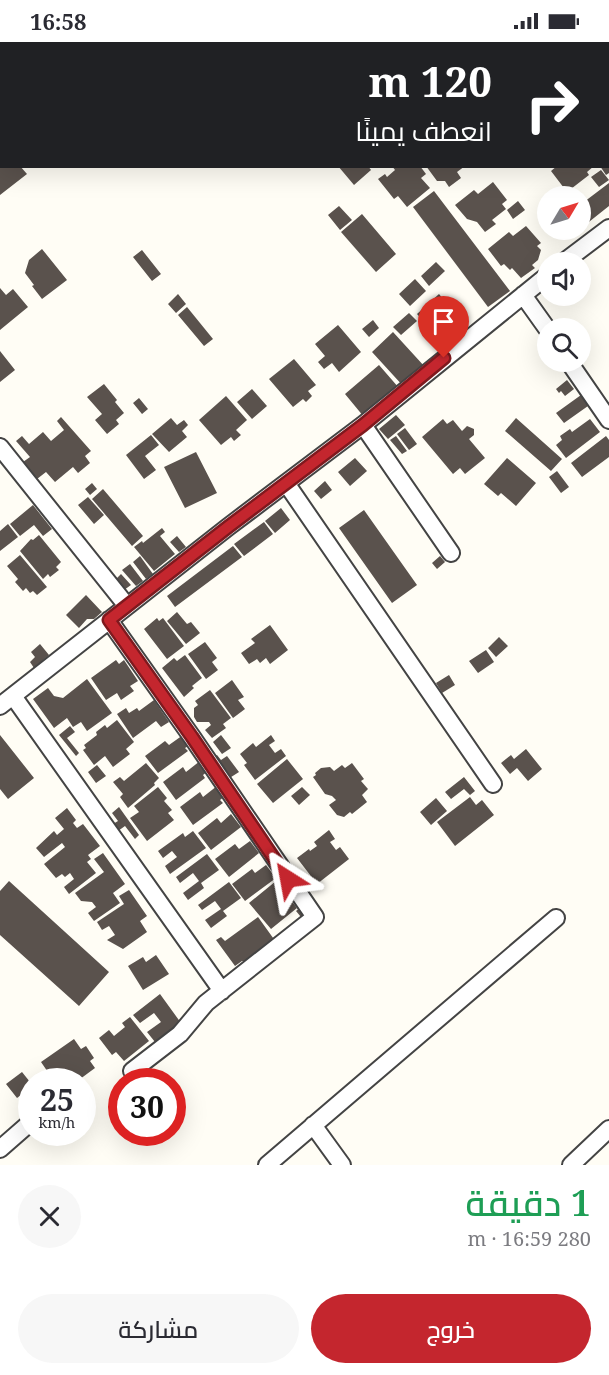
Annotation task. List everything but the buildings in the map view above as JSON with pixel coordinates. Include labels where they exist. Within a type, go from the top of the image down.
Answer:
[{"type":"street","points":[[577,252],[609,228]]},
{"type":"street","points":[[222,992],[7,701],[363,425],[537,283]]},
{"type":"street","points":[[523,294],[540,318]]},
{"type":"street","points":[[576,372],[609,420]]},
{"type":"street","points":[[363,425],[451,553]]},
{"type":"street","points":[[0,447],[128,606]]},
{"type":"street","points":[[286,483],[493,784]]},
{"type":"street","points":[[109,620],[315,917],[206,1003],[180,1034],[136,1068]]},
{"type":"street","points":[[267,1165],[556,918]]},
{"type":"street","points":[[313,1125],[342,1165]]},
{"type":"street","points":[[571,1165],[609,1129]]},
{"type":"street","points":[[0,1149],[18,1133]]},
{"type":"route","points":[[288,879],[109,620],[363,425],[444,358]]}]
